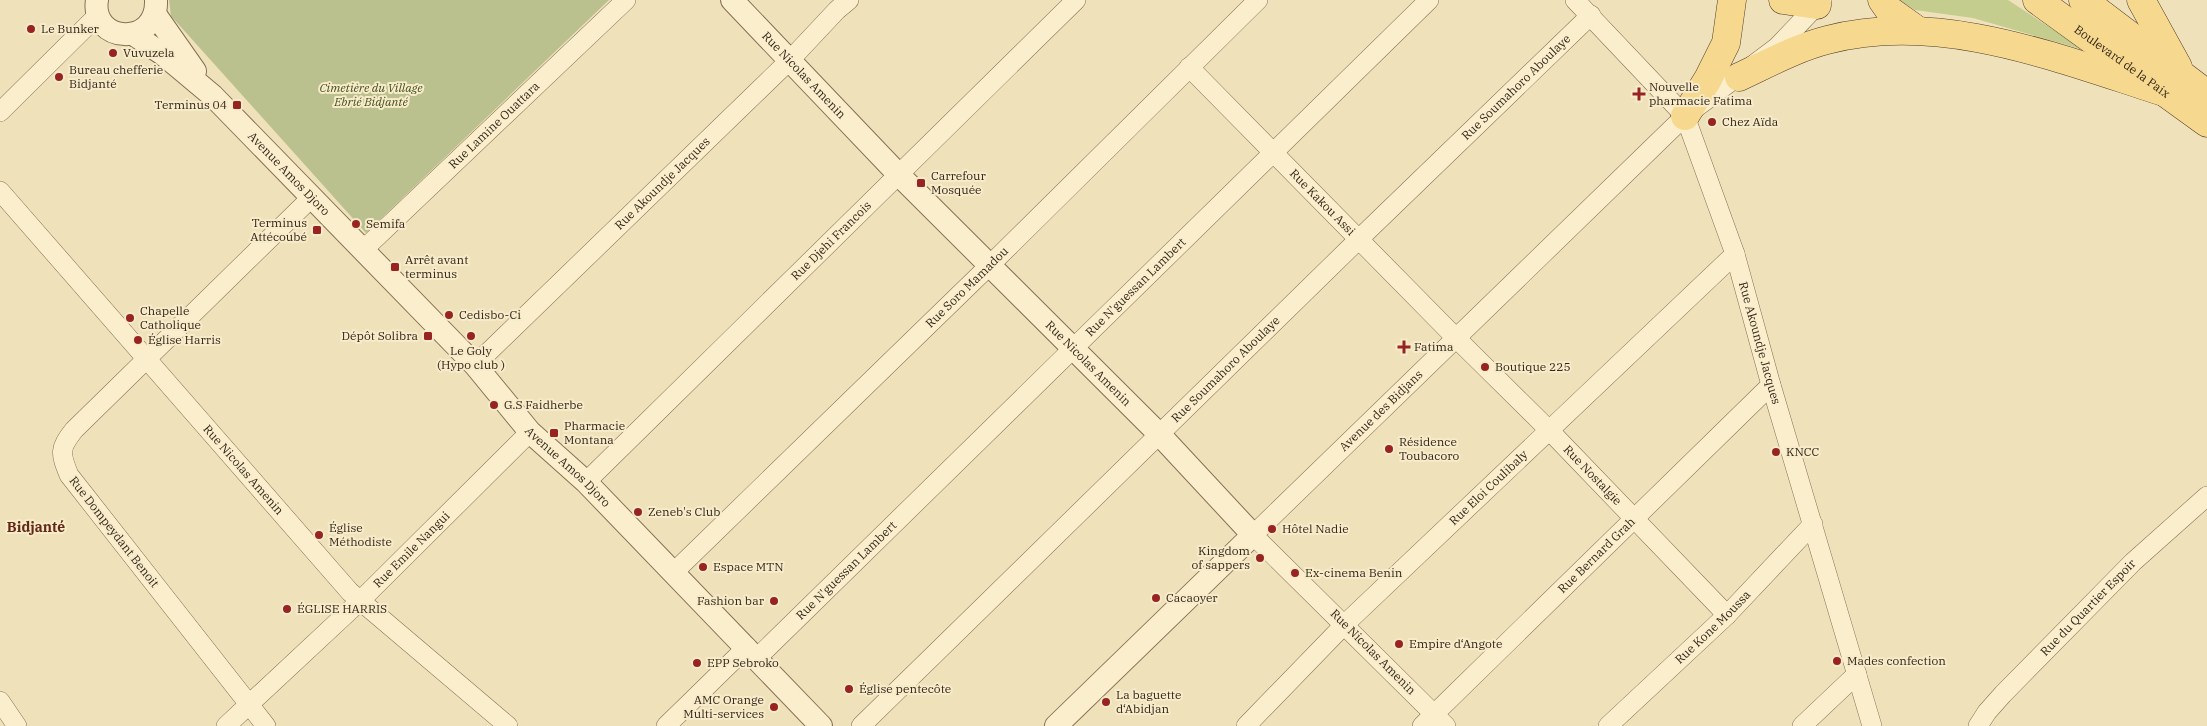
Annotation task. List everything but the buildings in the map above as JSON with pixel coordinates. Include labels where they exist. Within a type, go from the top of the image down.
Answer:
[{"type":"main road","points":[[1685,116],[1708,79],[1726,43],[1732,0]]},
{"type":"main road","points":[[1782,0],[1819,3]]},
{"type":"main road","points":[[1882,0],[1889,10],[1917,30]]},
{"type":"main road","name":"Boulevard de la Paix","points":[[2037,0],[2175,84],[2207,94]]},
{"type":"main road","name":"Boulevard de la Paix","points":[[2083,0],[2175,84],[2207,123]]},
{"type":"main road","points":[[2141,0],[2175,84]]},
{"type":"main road","points":[[1739,77],[1785,55],[1825,40],[1864,32],[1917,30],[1966,37],[2014,47],[2175,84]]},
{"type":"street","name":"Rue Lamine Ouattara","points":[[363,250],[626,0]]},
{"type":"street","name":"Rue Nicolas Amenin","points":[[732,0],[898,174],[1160,435],[1253,535],[1345,624],[1434,722]]},
{"type":"street","name":"Rue Akoundje Jacques","points":[[475,365],[791,60],[836,10],[849,0]]},
{"type":"street","name":"Rue Djehi Francois","points":[[586,482],[1076,0]]},
{"type":"street","name":"Rue Soro Mamadou","points":[[673,573],[990,265],[1258,0]]},
{"type":"street","name":"Rue N'guessan Lambert","points":[[666,726],[752,652],[1140,285],[1273,151],[1429,0]]},
{"type":"street","name":"Rue Akoundje Jacques","points":[[1575,0],[1685,116],[1735,254],[1771,385],[1872,726]]},
{"type":"street","name":"Avenue des Bidjans","points":[[1056,726],[1685,116],[1777,47],[1819,3]]},
{"type":"street","name":"Avenue Amos Djoro","points":[[155,7],[213,96]]},
{"type":"street","points":[[0,112],[97,8],[103,25],[122,35],[133,34],[142,30],[150,23],[155,7]]},
{"type":"street","name":"Rue Soumahoro Aboulaye","points":[[861,726],[1358,239],[1591,15]]},
{"type":"street","name":"Avenue Amos Djoro","points":[[133,34],[164,55],[213,96],[475,365],[530,432],[586,482],[752,652],[821,726]]},
{"type":"street","name":"Rue Kakou Assi","points":[[1189,67],[1456,338]]},
{"type":"street","name":"Rue Nicolas Amenin","points":[[0,191],[147,361],[360,601],[508,726]]},
{"type":"street","name":"Rue Dompeydant Benoit","points":[[266,726],[69,475],[61,456],[64,442],[74,430],[147,361],[312,197]]},
{"type":"street","name":"Rue Eloi Coulibaly","points":[[1246,726],[1345,624],[1548,429],[1735,254]]},
{"type":"street","name":"Rue Nostalgie","points":[[1456,338],[1548,429],[1727,615]]},
{"type":"street","name":"Rue Bernard Grah","points":[[1434,722],[1634,519],[1771,385]]},
{"type":"street","name":"Rue Emile Nangui","points":[[226,726],[360,601],[530,432]]},
{"type":"street","name":"Rue du Quartier Espoir","points":[[1978,726],[1987,712],[2003,694],[2133,562],[2207,496]]},
{"type":"street","name":"Rue Kone Moussa","points":[[1608,726],[1727,615],[1813,524]]},
{"type":"street","points":[[1802,726],[1857,674]]},
{"type":"street","points":[[0,701],[17,726]]},
{"type":"green space","name":"Cimetière du Village Ebrié Bidjanté","points":[[169,0],[609,0],[366,233],[171,16]]},
{"type":"green space","points":[[1899,0],[2008,0],[2084,50],[1973,18],[1915,10]]},
{"type":"place","name":"Le Bunker","points":[[31,29]]},
{"type":"place","name":"Vuvuzela","points":[[113,53]]},
{"type":"place","name":"Bureau chefferie Bidjanté","points":[[59,77]]},
{"type":"place","name":"Nouvelle pharmacie Fatima","points":[[1639,94]]},
{"type":"place","name":"Terminus 04","points":[[237,105]]},
{"type":"place","name":"Chez Aïda","points":[[1712,122]]},
{"type":"place","name":"Carrefour Mosquée","points":[[921,183]]},
{"type":"place","name":"Semifa","points":[[356,224]]},
{"type":"place","name":"Terminus Attécoubé","points":[[317,230]]},
{"type":"place","name":"Arrêt avant terminus","points":[[395,267]]},
{"type":"place","name":"Cedisbo-Ci","points":[[449,315]]},
{"type":"place","name":"Chapelle Catholique","points":[[130,318]]},
{"type":"place","name":"Dépôt Solibra","points":[[428,336]]},
{"type":"place","name":"Le Goly (Hypo club )","points":[[471,336]]},
{"type":"place","name":"Église Harris","points":[[138,340]]},
{"type":"place","name":"Fatima","points":[[1404,347]]},
{"type":"place","name":"Boutique 225","points":[[1485,367]]},
{"type":"place","name":"G.S Faidherbe","points":[[494,405]]},
{"type":"place","name":"Pharmacie Montana","points":[[554,433]]},
{"type":"place","name":"Résidence Toubacoro","points":[[1389,449]]},
{"type":"place","name":"KNCC","points":[[1776,452]]},
{"type":"place","name":"Zeneb's Club","points":[[638,512]]},
{"type":"place","name":"Hôtel Nadie","points":[[1272,529]]},
{"type":"place","name":"Église Méthodiste","points":[[319,535]]},
{"type":"place","name":"Kingdom of sappers","points":[[1260,558]]},
{"type":"place","name":"Espace MTN","points":[[703,567]]},
{"type":"place","name":"Ex-cinema Benin","points":[[1295,573]]},
{"type":"place","name":"Cacaoyer","points":[[1156,598]]},
{"type":"place","name":"Fashion bar","points":[[774,601]]},
{"type":"place","name":"ÉGLISE HARRIS","points":[[287,609]]},
{"type":"place","name":"Empire d‘Angote","points":[[1399,644]]},
{"type":"place","name":"Mades confection","points":[[1837,661]]},
{"type":"place","name":"EPP Sebroko","points":[[697,663]]},
{"type":"place","name":"Église pentecôte","points":[[849,689]]},
{"type":"place","name":"La baguette d‘Abidjan","points":[[1106,702]]},
{"type":"place","name":"AMC Orange Multi-services","points":[[774,707]]},
{"type":"district","name":"Bidjanté","points":[[36,527]]}]
